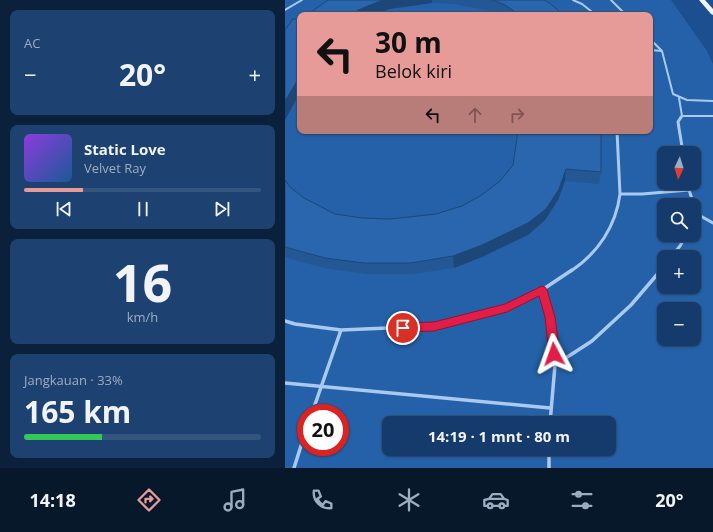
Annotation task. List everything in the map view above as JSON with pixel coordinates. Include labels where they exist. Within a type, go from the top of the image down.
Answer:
[{"type":"main road","points":[[702,0],[713,13]]},
{"type":"lane","points":[[285,10],[302,0]]},
{"type":"lane","points":[[573,0],[582,4],[591,12]]},
{"type":"lane","points":[[611,0],[623,12]]},
{"type":"lane","points":[[653,42],[662,51],[673,94],[686,100],[713,102]]},
{"type":"lane","points":[[653,50],[662,51]]},
{"type":"lane","points":[[679,98],[682,116],[678,122],[682,146]]},
{"type":"lane","points":[[682,116],[713,116]]},
{"type":"lane","points":[[285,321],[295,324],[341,330],[434,326],[507,307],[542,290],[581,264],[605,238],[618,209],[620,194],[617,134]]},
{"type":"lane","points":[[620,194],[642,194],[689,190],[692,198]]},
{"type":"lane","points":[[701,216],[713,224]]},
{"type":"lane","points":[[555,365],[592,341],[631,306],[657,274]]},
{"type":"lane","points":[[542,290],[553,332],[555,365],[550,416]]},
{"type":"lane","points":[[315,404],[341,330]]},
{"type":"lane","points":[[285,383],[550,408]]},
{"type":"lane","points":[[293,468],[297,456]]},
{"type":"lane","points":[[549,456],[549,468]]},
{"type":"shaded area","points":[[285,0],[671,0],[707,51],[713,64],[713,468],[285,468]]},
{"type":"building","points":[[328,0],[383,0],[356,12],[311,12]]},
{"type":"building","points":[[492,0],[544,0],[560,12],[516,12],[505,5]]},
{"type":"building","points":[[293,19],[297,19],[297,81],[285,101],[285,30]]},
{"type":"building","points":[[518,134],[601,134],[601,172],[566,169],[559,189],[546,209],[528,223],[482,245],[453,256],[411,263],[364,263],[325,258],[285,247],[285,180],[290,187],[304,198],[335,214],[362,218],[390,219],[436,214],[462,206],[480,196],[500,181],[513,165]]},
{"type":"route","points":[[403,328],[434,326],[507,307],[542,290],[553,332],[554,354]]}]
